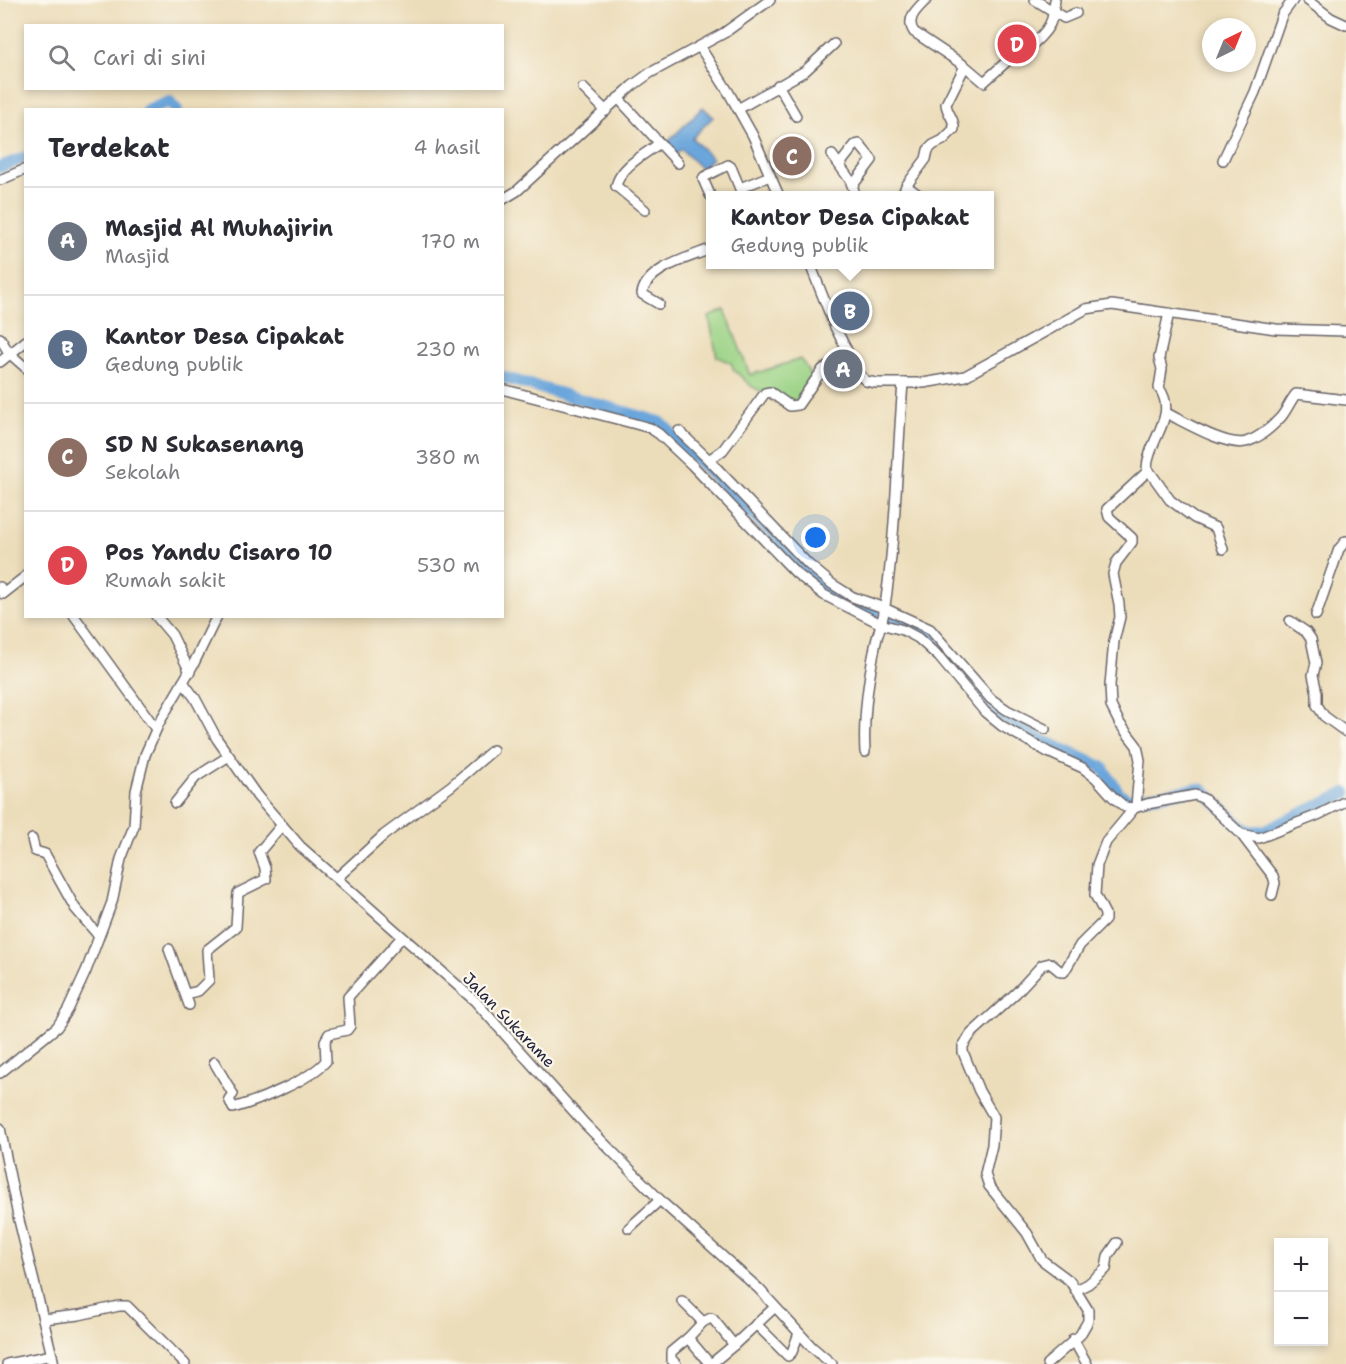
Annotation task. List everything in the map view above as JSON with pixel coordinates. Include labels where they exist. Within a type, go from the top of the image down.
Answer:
[{"type":"street","points":[[504,199],[517,191],[618,98],[650,73],[724,33],[770,0]]},
{"type":"street","points":[[926,0],[910,20],[910,26],[914,32],[965,66],[982,81],[985,81],[1015,54],[1031,46],[1052,21],[1055,0]]},
{"type":"street","points":[[1035,0],[1064,18],[1076,13]]},
{"type":"street","points":[[1223,160],[1255,92],[1282,15],[1293,0]]},
{"type":"street","points":[[1307,0],[1331,18],[1346,25]]},
{"type":"street","points":[[738,109],[805,71],[834,44]]},
{"type":"street","points":[[700,47],[753,136],[777,191]]},
{"type":"street","points":[[904,191],[926,159],[928,150],[954,129],[955,122],[946,110],[946,104],[965,66]]},
{"type":"street","points":[[778,85],[796,116]]},
{"type":"street","points":[[583,88],[606,111]]},
{"type":"street","points":[[618,98],[678,163]]},
{"type":"street","points":[[645,210],[616,186],[617,179],[630,164],[660,143]]},
{"type":"street","points":[[840,164],[855,145],[859,144],[872,160],[853,185]]},
{"type":"street","points":[[832,154],[855,191]]},
{"type":"street","points":[[708,191],[704,177],[728,165],[731,166],[741,191]]},
{"type":"street","points":[[0,180],[24,170]]},
{"type":"street","points":[[743,191],[771,176]]},
{"type":"street","points":[[659,304],[645,298],[642,294],[646,281],[664,269],[706,251]]},
{"type":"street","points":[[812,269],[849,357],[858,374],[866,381],[903,383],[938,381],[965,376],[1086,309],[1112,305],[1276,329],[1346,331]]},
{"type":"street","points":[[1165,312],[1159,358],[1162,369],[1159,387],[1163,394],[1166,413],[1148,460],[1148,471],[1170,500],[1194,518],[1216,528],[1223,549]]},
{"type":"street","points":[[0,338],[9,353],[24,366]]},
{"type":"street","points":[[0,362],[24,342]]},
{"type":"street","points":[[700,459],[723,450],[765,393],[770,392],[790,406],[798,405],[823,369],[849,357]]},
{"type":"street","points":[[865,752],[867,699],[875,646],[883,616],[893,526],[903,383]]},
{"type":"street","points":[[504,390],[650,428],[700,459],[808,564],[832,584],[927,645],[973,700],[1002,726],[1048,752],[1083,768],[1096,778],[1120,805],[1125,807],[1135,803],[1200,796],[1242,834],[1273,876],[1275,883],[1272,895]]},
{"type":"street","points":[[1166,413],[1219,438],[1239,443],[1256,438],[1273,424],[1282,416],[1296,394],[1346,400]]},
{"type":"street","points":[[679,431],[796,573],[824,595],[883,616],[930,629],[991,699],[1007,710],[1045,729]]},
{"type":"street","points":[[1047,1364],[1080,1335],[1088,1321],[1088,1310],[1070,1281],[1042,1260],[1027,1233],[989,1186],[985,1174],[992,1145],[993,1117],[979,1091],[963,1052],[963,1046],[971,1034],[1016,993],[1042,965],[1050,963],[1064,972],[1080,945],[1105,920],[1105,914],[1095,896],[1097,866],[1106,843],[1135,803],[1140,760],[1137,746],[1120,724],[1111,706],[1110,685],[1114,641],[1120,617],[1113,574],[1116,563],[1132,542],[1131,538],[1109,517],[1107,509],[1148,471]]},
{"type":"street","points":[[1316,615],[1339,549],[1346,541]]},
{"type":"street","points":[[1,592],[24,577]]},
{"type":"street","points":[[75,618],[156,729]]},
{"type":"street","points":[[158,618],[172,635],[190,672]]},
{"type":"street","points":[[0,1073],[57,1027],[86,971],[112,902],[122,860],[135,825],[138,781],[145,755],[156,729],[190,672],[215,618]]},
{"type":"street","points":[[1290,621],[1306,632],[1311,639],[1316,663],[1313,675],[1317,705],[1324,716],[1346,732]]},
{"type":"street","name":"Jalan Sukarame","points":[[183,682],[257,796],[300,846],[475,1001],[585,1124],[660,1200],[727,1260],[832,1364]]},
{"type":"street","points":[[337,878],[384,835],[451,786],[493,750]]},
{"type":"street","points":[[174,802],[196,777],[229,756]]},
{"type":"street","points":[[1242,834],[1252,838],[1267,837],[1346,801]]},
{"type":"street","points":[[186,994],[198,991],[209,980],[207,950],[236,927],[238,893],[266,879],[259,852],[282,825]]},
{"type":"street","points":[[32,839],[35,851],[45,854],[75,908],[98,935]]},
{"type":"street","points":[[214,1062],[233,1094],[229,1099],[233,1108],[288,1085],[317,1069],[326,1061],[325,1041],[329,1034],[344,1031],[350,1026],[348,997],[402,937]]},
{"type":"street","points":[[169,950],[189,1005]]},
{"type":"street","points":[[0,1128],[18,1216],[53,1359],[7,1364]]},
{"type":"street","points":[[629,1228],[660,1200]]},
{"type":"street","points":[[1076,1290],[1088,1284],[1106,1269],[1109,1255],[1117,1243]]},
{"type":"street","points":[[682,1301],[703,1322]]},
{"type":"street","points":[[44,1319],[126,1306],[185,1364]]},
{"type":"street","points":[[688,1338],[711,1364],[775,1306]]},
{"type":"street","points":[[676,1364],[671,1359],[671,1352],[703,1322],[711,1318],[734,1345]]},
{"type":"street","points":[[756,1324],[788,1356],[792,1352],[799,1333]]},
{"type":"street","points":[[1073,1339],[1087,1364]]},
{"type":"green space","points":[[725,310],[750,375],[801,359],[811,376],[793,406],[751,386],[734,370],[731,363],[717,357],[709,317]]},
{"type":"water","points":[[703,107],[713,117],[692,138],[712,158],[702,169],[681,149],[675,155],[665,145]]},
{"type":"waterway","points":[[152,108],[169,101],[175,108]]},
{"type":"waterway","points":[[0,167],[24,158]]},
{"type":"waterway","points":[[504,378],[660,422],[830,592],[928,635],[986,706],[997,715],[1042,740],[1102,767],[1119,793],[1128,800],[1196,789],[1203,790],[1241,826],[1250,831],[1264,831],[1346,793]]},
{"type":"place","name":"Pos Yandu Cisaro 10","points":[[1017,44]]},
{"type":"place","name":"SD N Sukasenang","points":[[792,156]]},
{"type":"place","name":"Kantor Desa Cipakat","points":[[850,311]]},
{"type":"place","name":"Masjid Al Muhajirin","points":[[843,369]]}]
